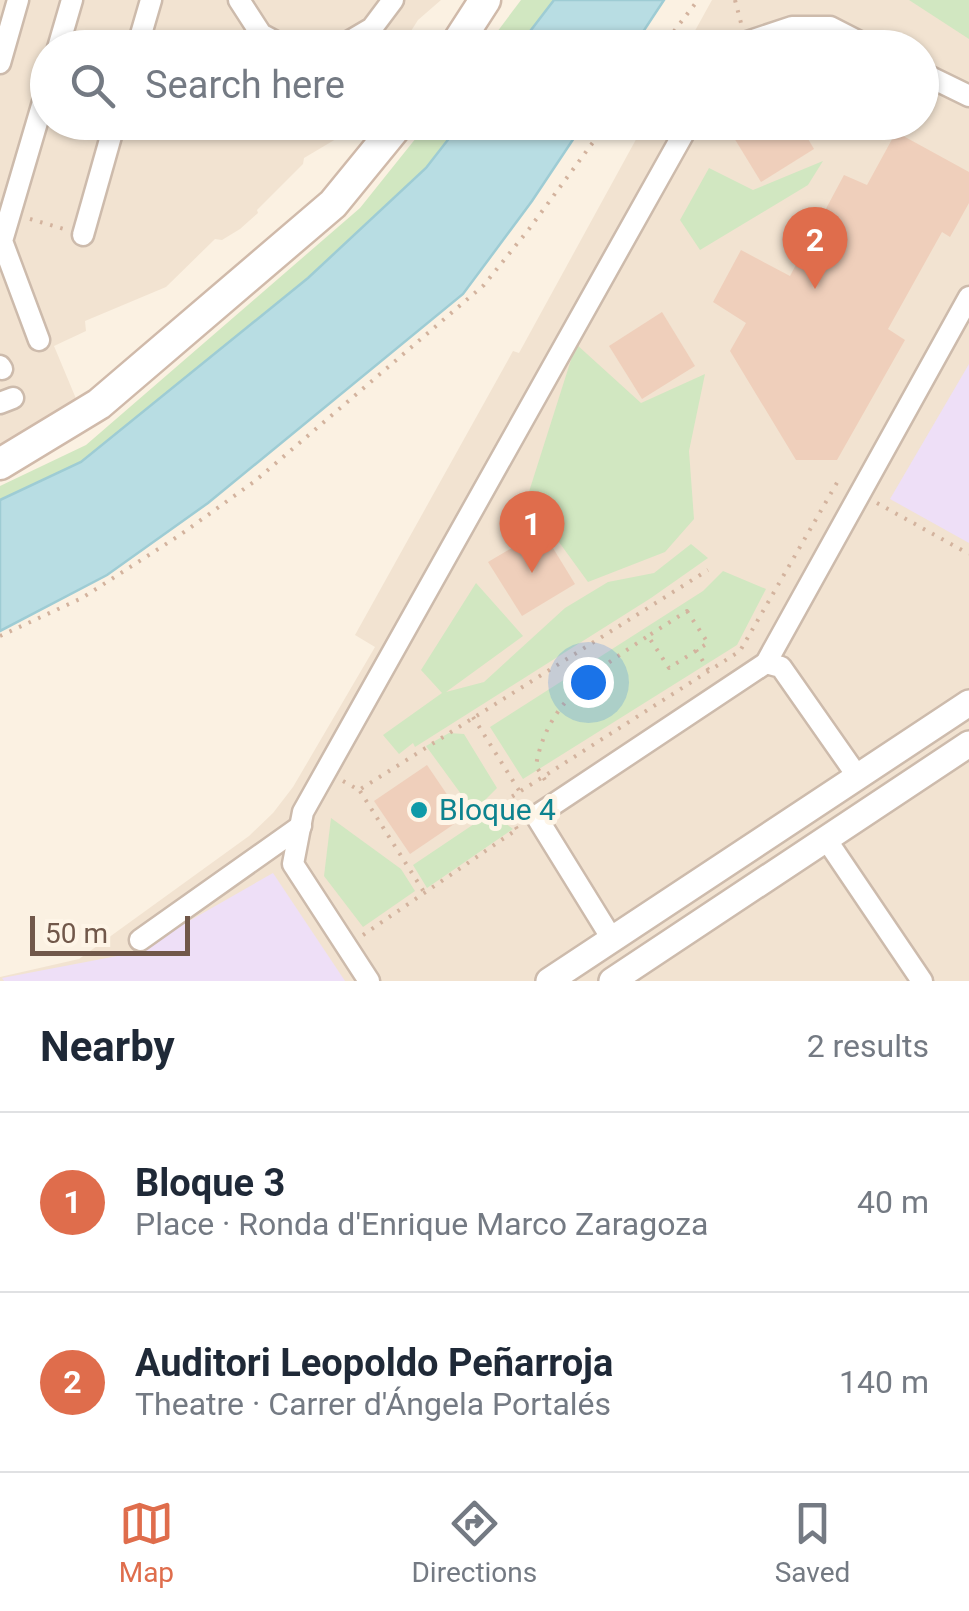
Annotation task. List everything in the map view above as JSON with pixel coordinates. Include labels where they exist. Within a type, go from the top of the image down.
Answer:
[{"type":"main road","points":[[466,30],[486,0]]},
{"type":"main road","points":[[0,464],[99,404],[333,204],[385,140]]},
{"type":"street","points":[[0,63],[18,0]]},
{"type":"street","points":[[63,30],[72,0]]},
{"type":"street","points":[[142,30],[151,0]]},
{"type":"street","points":[[239,0],[258,30]]},
{"type":"street","points":[[369,30],[392,0]]},
{"type":"street","points":[[783,30],[836,30]]},
{"type":"street","points":[[939,81],[969,96]]},
{"type":"street","points":[[32,140],[2,241],[39,340]]},
{"type":"street","points":[[83,235],[110,140]]},
{"type":"street","points":[[370,981],[293,864],[304,812],[680,140]]},
{"type":"street","points":[[612,939],[536,816],[766,663],[969,297]]},
{"type":"street","points":[[766,663],[781,666],[858,776]]},
{"type":"street","points":[[549,981],[969,703]]},
{"type":"street","points":[[612,981],[969,744]]},
{"type":"street","points":[[807,810],[922,981]]},
{"type":"street","points":[[140,940],[300,826]]},
{"type":"path","points":[[675,30],[698,0]]},
{"type":"path","points":[[0,636],[82,598],[255,481],[484,285],[595,140]]},
{"type":"path","points":[[10,214],[83,235]]},
{"type":"path","points":[[517,829],[502,803],[740,651],[838,481],[969,554]]},
{"type":"path","points":[[359,790],[708,570]]},
{"type":"path","points":[[558,801],[536,766],[548,725],[567,697],[592,673],[648,636],[686,611],[708,643],[669,668],[648,636]]},
{"type":"path","points":[[696,650],[710,671]]},
{"type":"path","points":[[474,718],[520,792]]},
{"type":"path","points":[[326,772],[359,790],[424,892]]},
{"type":"path","points":[[346,946],[536,816]]},
{"type":"shaded area","points":[[0,0],[441,0],[412,30],[30,30],[30,140],[334,140],[304,158],[303,164],[258,213],[222,240],[215,239],[166,287],[85,321],[86,331],[54,346],[77,401],[0,447]]},
{"type":"shaded area","points":[[712,0],[969,0],[969,981],[0,981],[0,977],[79,959],[249,836],[293,787],[375,647],[355,635],[513,351],[519,353],[636,140],[939,140],[939,30],[695,30]]},
{"type":"shaded area","points":[[969,364],[969,543],[890,499]]},
{"type":"shaded area","points":[[273,873],[345,981],[2,978],[133,953]]},
{"type":"green space","points":[[521,0],[554,0],[531,30],[498,30]]},
{"type":"green space","points":[[909,0],[969,0],[969,39]]},
{"type":"green space","points":[[414,140],[448,140],[426,168],[308,278],[81,462],[0,500],[0,486],[86,445],[360,208]]},
{"type":"green space","points":[[823,161],[808,185],[700,250],[680,220],[709,168],[753,190]]},
{"type":"green space","points":[[576,344],[641,403],[705,374],[689,451],[694,519],[665,552],[588,582],[527,498]]},
{"type":"green space","points":[[691,544],[708,558],[415,747],[413,743],[399,754],[383,735],[442,693],[421,670],[476,583],[523,636],[446,692],[484,682],[565,608],[608,582],[654,573]]},
{"type":"green space","points":[[723,571],[766,589],[737,645],[523,779],[490,727],[703,591]]},
{"type":"green space","points":[[449,733],[464,734],[497,788],[485,800],[492,813],[513,829],[427,888],[413,865],[480,820],[426,746]]},
{"type":"green space","points":[[331,818],[401,869],[415,891],[363,927],[324,876]]},
{"type":"water","points":[[554,0],[664,0],[644,30],[531,30]]},
{"type":"water","points":[[448,140],[573,140],[463,294],[208,503],[107,575],[0,631],[0,500],[81,462],[308,278],[426,168]]},
{"type":"building","points":[[735,140],[809,140],[814,149],[761,182]]},
{"type":"building","points":[[892,140],[911,140],[969,172],[969,203],[950,237],[942,232],[888,329],[905,340],[837,460],[796,460],[730,351],[746,323],[713,302],[741,250],[790,276],[844,175],[867,185]]},
{"type":"building","points":[[662,312],[695,366],[642,399],[609,346]]},
{"type":"building","points":[[542,530],[575,584],[522,616],[488,562]]},
{"type":"building","name":"Bloque 4","points":[[427,765],[463,818],[410,854],[374,801]]},
{"type":"place","name":"Auditori Leopoldo Peñarroja","points":[[815,289]]},
{"type":"place","name":"Bloque 3","points":[[532,573]]},
{"type":"place","name":"Bloque 4","points":[[419,810]]}]
